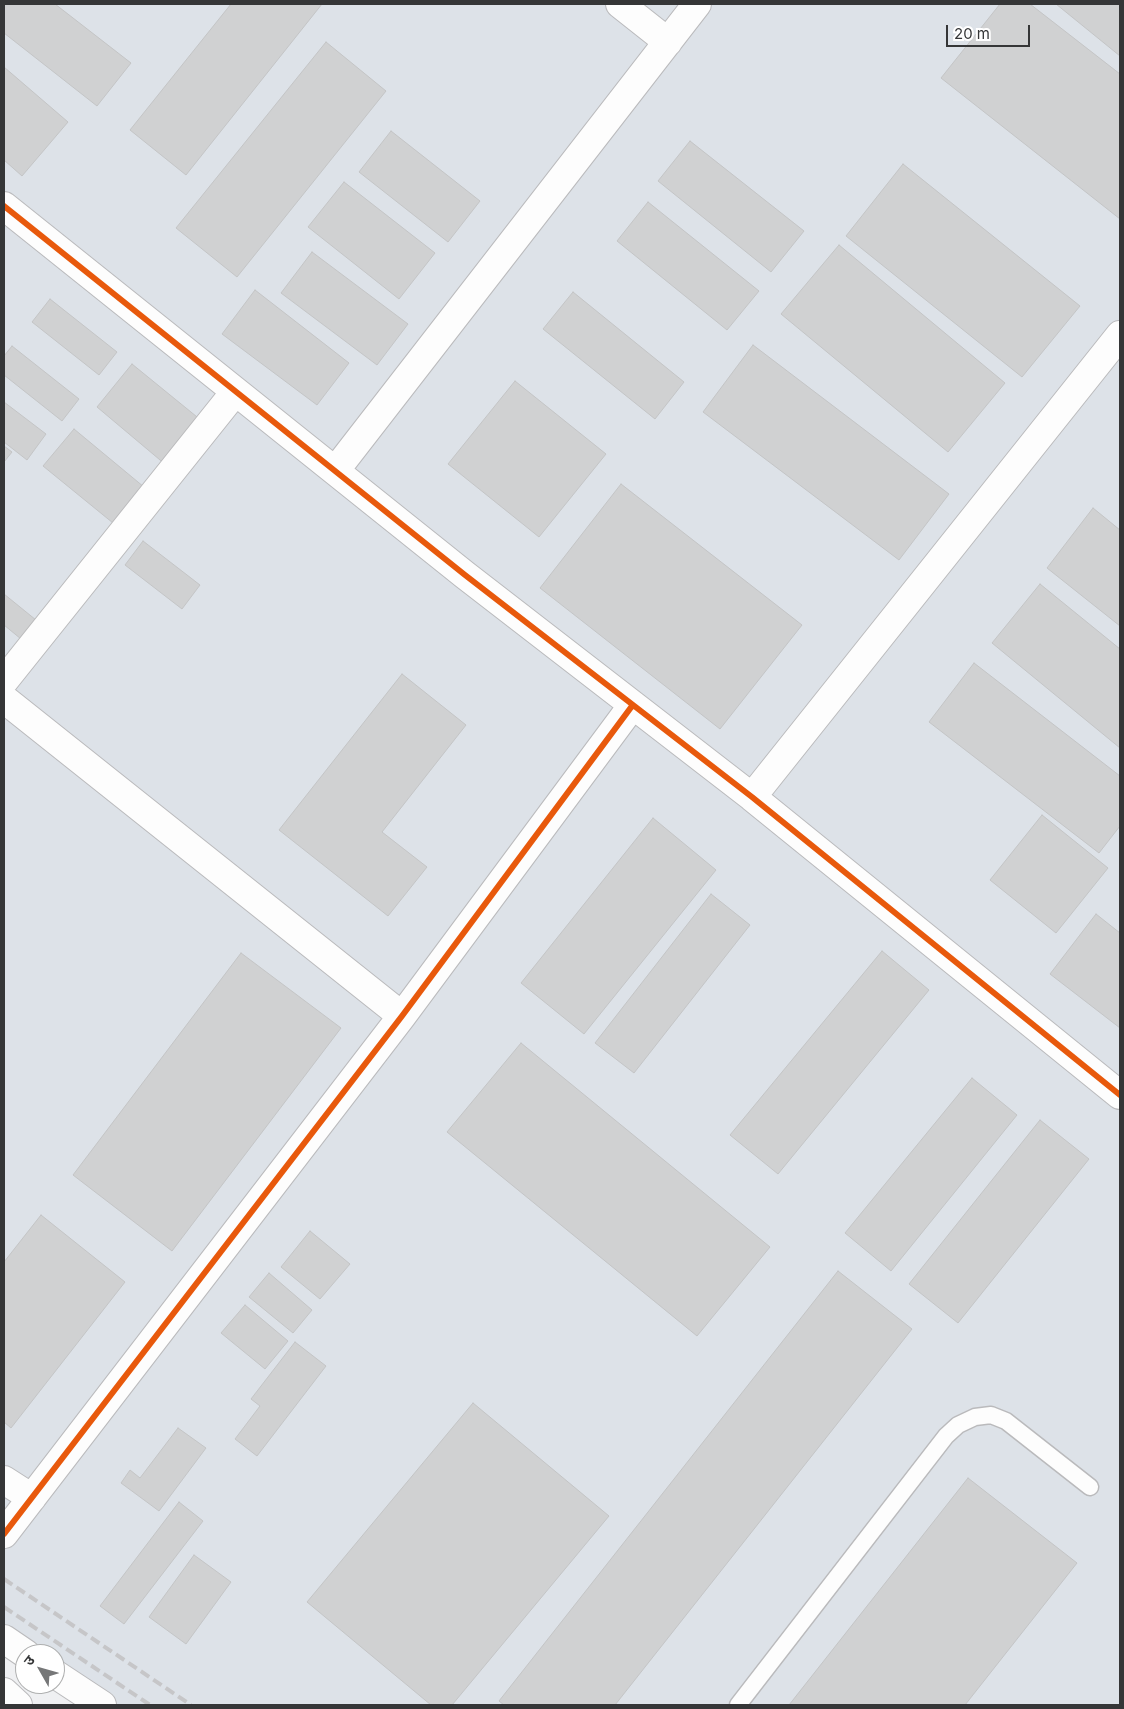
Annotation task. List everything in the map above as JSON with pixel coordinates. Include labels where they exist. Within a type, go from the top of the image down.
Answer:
[{"type":"main road","points":[[620,4],[668,42]]},
{"type":"main road","points":[[335,471],[697,4]]},
{"type":"main road","points":[[4,206],[235,392],[632,706],[752,797],[1120,1095]]},
{"type":"main road","points":[[752,797],[1120,335]]},
{"type":"main road","points":[[4,681],[235,392]]},
{"type":"main road","points":[[4,699],[402,1016]]},
{"type":"main road","points":[[4,1534],[402,1016],[632,706]]},
{"type":"main road","points":[[4,1480],[32,1498]]},
{"type":"main road","points":[[4,1639],[15,1646]]},
{"type":"main road","points":[[65,1681],[102,1705]]},
{"type":"main road","points":[[4,1692],[18,1705]]},
{"type":"main road","points":[[4,1699],[13,1705]]},
{"type":"lane","points":[[738,1705],[940,1443],[958,1425],[975,1417],[991,1415],[1006,1421],[1090,1488]]},
{"type":"shaded area","points":[[4,4],[1120,4],[1120,1705],[86,1705],[65,1691],[65,1644],[15,1644],[15,1653],[4,1651]]},
{"type":"building","points":[[4,4],[55,4],[131,63],[97,106],[4,33]]},
{"type":"building","points":[[231,4],[322,4],[186,175],[130,130]]},
{"type":"building","points":[[1000,4],[1030,4],[1120,74],[1120,219],[941,78]]},
{"type":"building","points":[[1056,4],[1120,4],[1120,56]]},
{"type":"building","points":[[326,42],[386,91],[237,277],[176,228]]},
{"type":"building","points":[[4,67],[68,122],[22,176],[4,160]]},
{"type":"building","points":[[391,131],[480,201],[448,242],[359,172]]},
{"type":"building","points":[[690,141],[804,231],[771,272],[658,181]]},
{"type":"building","points":[[903,164],[1080,306],[1022,377],[846,236]]},
{"type":"building","points":[[344,182],[435,253],[399,299],[308,227]]},
{"type":"building","points":[[648,202],[759,291],[727,330],[617,241]]},
{"type":"building","points":[[839,245],[1005,383],[948,452],[781,314]]},
{"type":"building","points":[[312,252],[408,324],[377,365],[281,293]]},
{"type":"building","points":[[255,290],[349,363],[317,405],[222,334]]},
{"type":"building","points":[[573,292],[684,382],[655,419],[543,329]]},
{"type":"building","points":[[50,299],[117,352],[99,375],[32,322]]},
{"type":"building","points":[[753,345],[949,494],[899,560],[703,412]]},
{"type":"building","points":[[12,346],[79,399],[62,421],[4,375],[4,356]]},
{"type":"building","points":[[132,364],[202,421],[166,465],[97,407]]},
{"type":"building","points":[[515,381],[606,454],[539,537],[448,464]]},
{"type":"building","points":[[4,402],[46,434],[27,460],[4,442]]},
{"type":"building","points":[[74,429],[144,487],[113,523],[43,466]]},
{"type":"building","points":[[4,446],[12,452],[4,462]]},
{"type":"building","points":[[621,484],[802,625],[720,729],[540,588]]},
{"type":"building","points":[[1093,508],[1120,530],[1120,626],[1047,568]]},
{"type":"building","points":[[143,541],[200,585],[182,609],[125,565]]},
{"type":"building","points":[[1040,584],[1120,649],[1120,748],[992,643]]},
{"type":"building","points":[[4,594],[36,620],[21,639],[4,625]]},
{"type":"building","points":[[974,663],[1120,776],[1120,826],[1099,853],[929,722]]},
{"type":"building","points":[[402,674],[466,725],[382,832],[427,867],[388,916],[279,830]]},
{"type":"building","points":[[1042,815],[1108,868],[1056,933],[990,880]]},
{"type":"building","points":[[653,818],[716,870],[584,1034],[521,983]]},
{"type":"building","points":[[711,894],[750,925],[634,1073],[595,1043]]},
{"type":"building","points":[[1096,914],[1120,933],[1120,1028],[1050,974]]},
{"type":"building","points":[[882,951],[929,990],[778,1174],[730,1135]]},
{"type":"building","points":[[241,953],[341,1028],[172,1251],[73,1175]]},
{"type":"building","points":[[521,1043],[770,1247],[697,1336],[447,1132]]},
{"type":"building","points":[[972,1078],[1017,1115],[891,1271],[845,1233]]},
{"type":"building","points":[[1040,1120],[1089,1159],[958,1323],[909,1284]]},
{"type":"building","points":[[41,1215],[125,1282],[11,1428],[4,1422],[4,1262]]},
{"type":"building","points":[[310,1231],[350,1264],[320,1299],[281,1267]]},
{"type":"building","points":[[838,1271],[912,1329],[615,1705],[504,1705],[499,1701]]},
{"type":"building","points":[[269,1273],[312,1310],[293,1333],[249,1297]]},
{"type":"building","points":[[245,1305],[288,1341],[265,1369],[221,1333]]},
{"type":"building","points":[[295,1342],[326,1366],[257,1456],[235,1439],[260,1406],[251,1399]]},
{"type":"building","points":[[473,1403],[609,1516],[452,1705],[431,1705],[307,1602]]},
{"type":"building","points":[[178,1428],[206,1448],[159,1511],[121,1483],[130,1470],[140,1478]]},
{"type":"building","points":[[968,1478],[1077,1563],[965,1705],[789,1705]]},
{"type":"building","points":[[179,1502],[203,1521],[124,1624],[100,1606]]},
{"type":"building","points":[[194,1555],[231,1582],[186,1644],[149,1617]]},
{"type":"railway","points":[[4,1579],[191,1705]]},
{"type":"railway","points":[[4,1607],[150,1705]]},
{"type":"cycle path","points":[[4,206],[465,575],[752,797],[1120,1095]]},
{"type":"cycle path","points":[[4,1534],[402,1016],[632,706]]}]
